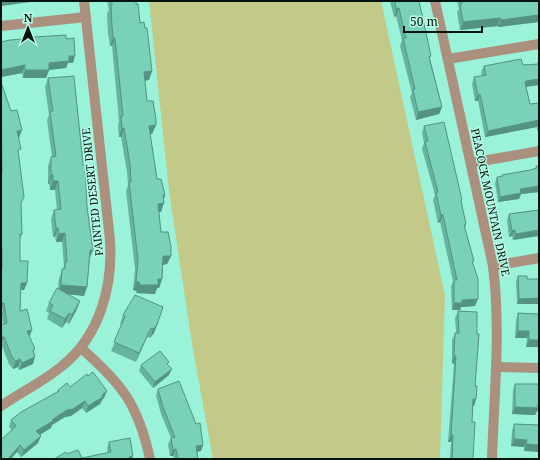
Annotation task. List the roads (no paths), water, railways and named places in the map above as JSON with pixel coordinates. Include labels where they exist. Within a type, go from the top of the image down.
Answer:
[{"type":"street","name":"PAINTED DESERT DRIVE","points":[[3,401],[52,374],[72,359],[95,326],[110,281],[110,229],[84,1]]},
{"type":"street","name":"PEACOCK MOUNTAIN DRIVE","points":[[435,1],[493,266],[497,310],[492,459]]},
{"type":"street","points":[[1,26],[86,17]]},
{"type":"street","points":[[448,59],[539,44]]},
{"type":"street","points":[[470,163],[539,151]]},
{"type":"street","points":[[493,266],[539,258]]},
{"type":"street","points":[[81,348],[110,374],[132,404],[145,435],[150,459]]},
{"type":"street","points":[[496,367],[539,368]]}]
